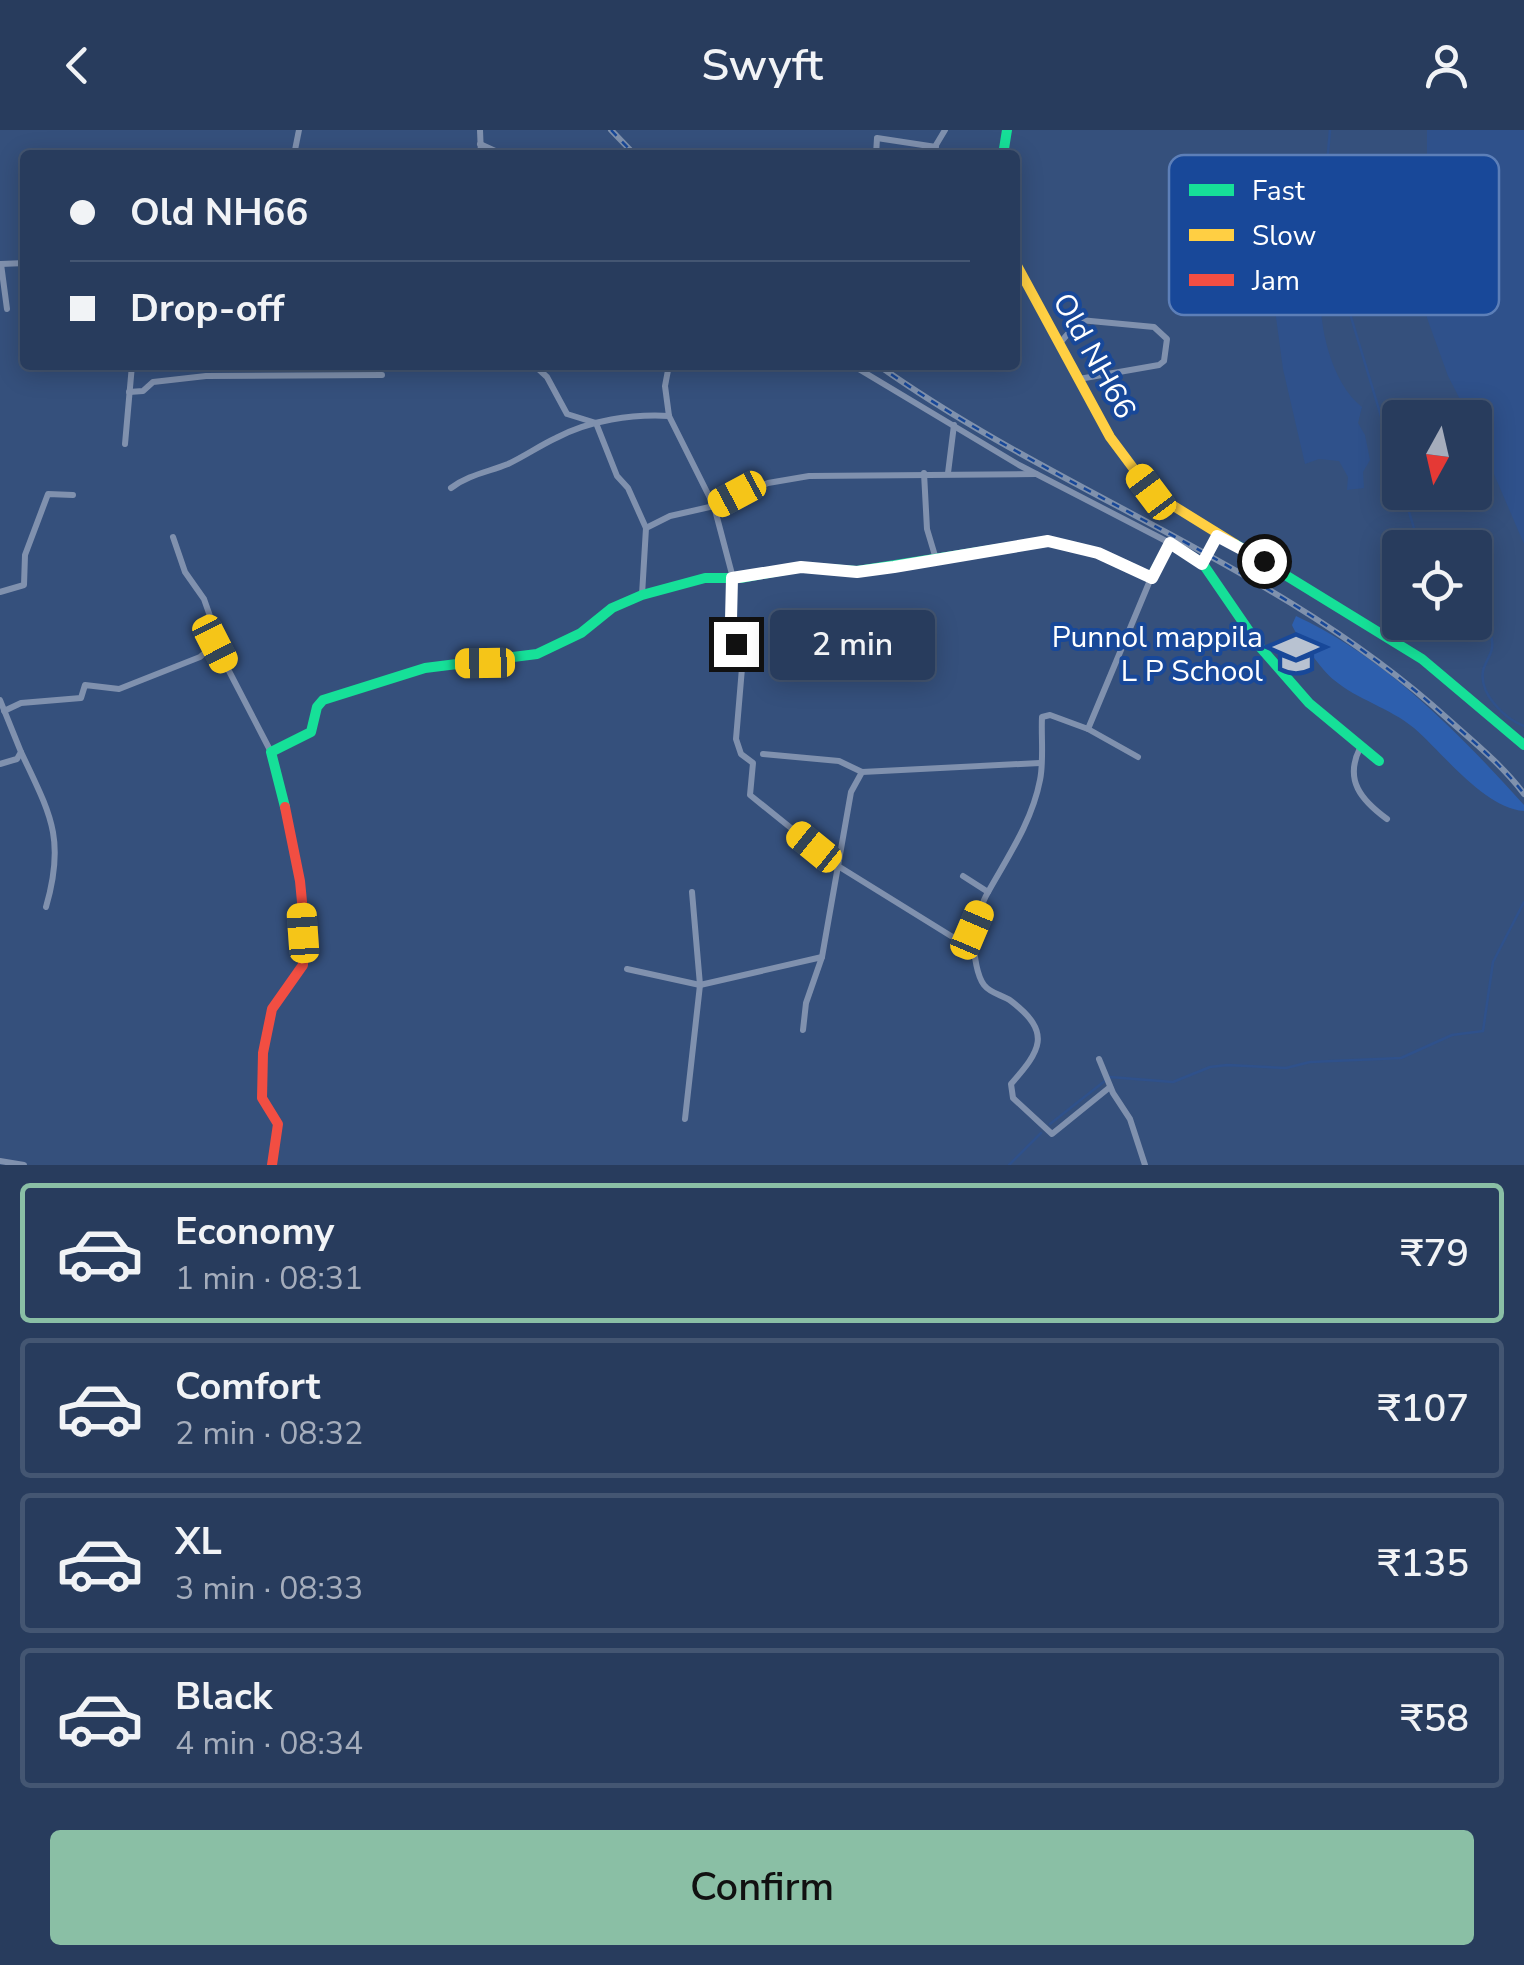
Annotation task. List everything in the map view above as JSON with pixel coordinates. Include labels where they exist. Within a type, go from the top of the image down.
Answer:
[{"type":"street","points":[[480,130],[481,150]]},
{"type":"street","points":[[933,150],[945,130]]},
{"type":"street","points":[[876,150],[877,138],[936,146]]},
{"type":"street","points":[[480,144],[493,150]]},
{"type":"street","points":[[0,264],[7,309]]},
{"type":"street","name":"Old NH66","points":[[1020,271],[1110,437],[1151,492],[1217,536],[1294,577],[1422,658],[1524,745]]},
{"type":"street","points":[[1060,344],[1080,320],[1154,327],[1167,339],[1164,361],[1159,365],[1078,379]]},
{"type":"street","points":[[125,444],[131,370]]},
{"type":"street","points":[[539,370],[568,414],[596,423]]},
{"type":"street","points":[[668,370],[665,386],[669,416],[714,506],[732,578],[731,620],[742,668],[736,739],[741,754],[753,763],[750,794],[838,866],[951,936],[959,938],[972,930]]},
{"type":"street","points":[[860,370],[1036,474],[1170,543],[1202,564],[1276,667],[1309,703],[1379,761]]},
{"type":"street","points":[[129,392],[142,391],[153,382],[206,376],[382,375]]},
{"type":"street","points":[[451,488],[462,478],[526,456],[558,436],[596,423],[630,415],[669,416]]},
{"type":"street","points":[[596,423],[617,476],[628,488],[646,528],[642,595]]},
{"type":"street","points":[[948,473],[954,425]]},
{"type":"street","points":[[924,473],[927,529],[936,560]]},
{"type":"street","points":[[646,528],[768,483],[809,476],[1036,474]]},
{"type":"street","points":[[0,592],[24,585],[25,555],[48,494],[73,495]]},
{"type":"street","points":[[1202,564],[1217,536]]},
{"type":"street","points":[[174,537],[185,572],[204,599],[215,644],[272,752],[300,888],[305,954],[296,983],[274,1002],[262,1078],[264,1108],[278,1124],[272,1165]]},
{"type":"street","points":[[272,752],[311,732],[317,707],[323,700],[424,668],[537,654],[558,646],[612,608],[642,595],[705,578],[732,578],[801,567],[857,572],[1048,541],[1098,553],[1152,578]]},
{"type":"street","points":[[1088,729],[1170,543]]},
{"type":"street","points":[[4,711],[20,703],[81,698],[85,685],[119,689],[200,657],[215,644]]},
{"type":"street","points":[[0,700],[58,844],[56,871],[46,907]]},
{"type":"street","points":[[1108,1081],[1052,1134],[1014,1098],[1010,1084],[1033,1058],[1039,1032],[1036,1023],[1010,1000],[987,989],[982,982],[972,930],[988,892],[999,879],[1020,836],[1041,778],[1044,714],[1088,729],[1138,757]]},
{"type":"street","points":[[1360,748],[1353,765],[1360,798],[1387,819]]},
{"type":"street","points":[[0,764],[17,758],[21,752]]},
{"type":"street","points":[[763,754],[839,761],[862,772],[1040,763]]},
{"type":"street","points":[[803,1030],[806,1003],[822,957],[851,792],[862,772]]},
{"type":"street","points":[[963,876],[988,892]]},
{"type":"street","points":[[685,1119],[700,985],[692,892]]},
{"type":"street","points":[[627,969],[700,985],[822,957]]},
{"type":"street","points":[[1099,1059],[1130,1120],[1144,1165]]},
{"type":"street","points":[[0,1161],[24,1165]]},
{"type":"shaded area","points":[[1427,130],[1524,130],[1524,544],[1492,470],[1492,400],[1460,400],[1427,315],[1499,315],[1499,155],[1427,155]]},
{"type":"shaded area","points":[[1276,315],[1322,315],[1335,368],[1362,407],[1358,423],[1370,460],[1363,472],[1364,488],[1347,490],[1348,477],[1339,461],[1319,459],[1305,464],[1283,369]]},
{"type":"shaded area","points":[[1296,616],[1360,653],[1419,699],[1499,778],[1524,805],[1524,811],[1494,800],[1465,778],[1414,728],[1334,680],[1294,630]]},
{"type":"waterway","points":[[1328,155],[1330,130]]},
{"type":"waterway","points":[[1351,315],[1382,419]]},
{"type":"waterway","points":[[1408,510],[1415,530]]},
{"type":"waterway","points":[[1492,640],[1483,671],[1485,688],[1502,712],[1524,726]]},
{"type":"waterway","points":[[1050,1124],[1110,1077],[1173,1082],[1210,1067],[1227,1065],[1286,1068],[1310,1062],[1401,1058],[1452,1035],[1483,1031],[1493,962],[1524,902]]},
{"type":"waterway","points":[[1009,1165],[1041,1133]]},
{"type":"railway","points":[[611,130],[630,150]]},
{"type":"railway","points":[[886,370],[1021,454],[1315,618],[1384,666],[1449,720],[1524,794]]},
{"type":"traffic: fast","points":[[1004,150],[1007,130]]},
{"type":"traffic: fast","points":[[285,807],[271,752],[311,732],[317,707],[323,700],[425,668],[537,654],[581,633],[612,608],[642,595],[705,578],[741,578],[801,567],[857,571],[1048,541],[1098,553],[1151,578],[1170,543],[1203,564],[1260,647],[1309,703],[1379,761]]},
{"type":"traffic: fast","points":[[1235,544],[1422,659],[1524,745]]},
{"type":"traffic: slow","points":[[1020,271],[1110,437],[1151,492],[1235,544]]},
{"type":"traffic: jam","points":[[272,1165],[278,1124],[262,1098],[263,1053],[272,1009],[303,965],[305,933],[300,881],[285,807]]},
{"type":"place","name":"Punnol mappila L P School","points":[[1296,654]]},
{"type":"route","points":[[736,644],[731,620],[732,578],[762,572],[824,566],[857,572],[1048,541],[1098,553],[1152,578],[1170,543],[1202,564],[1217,536],[1264,561]]}]
